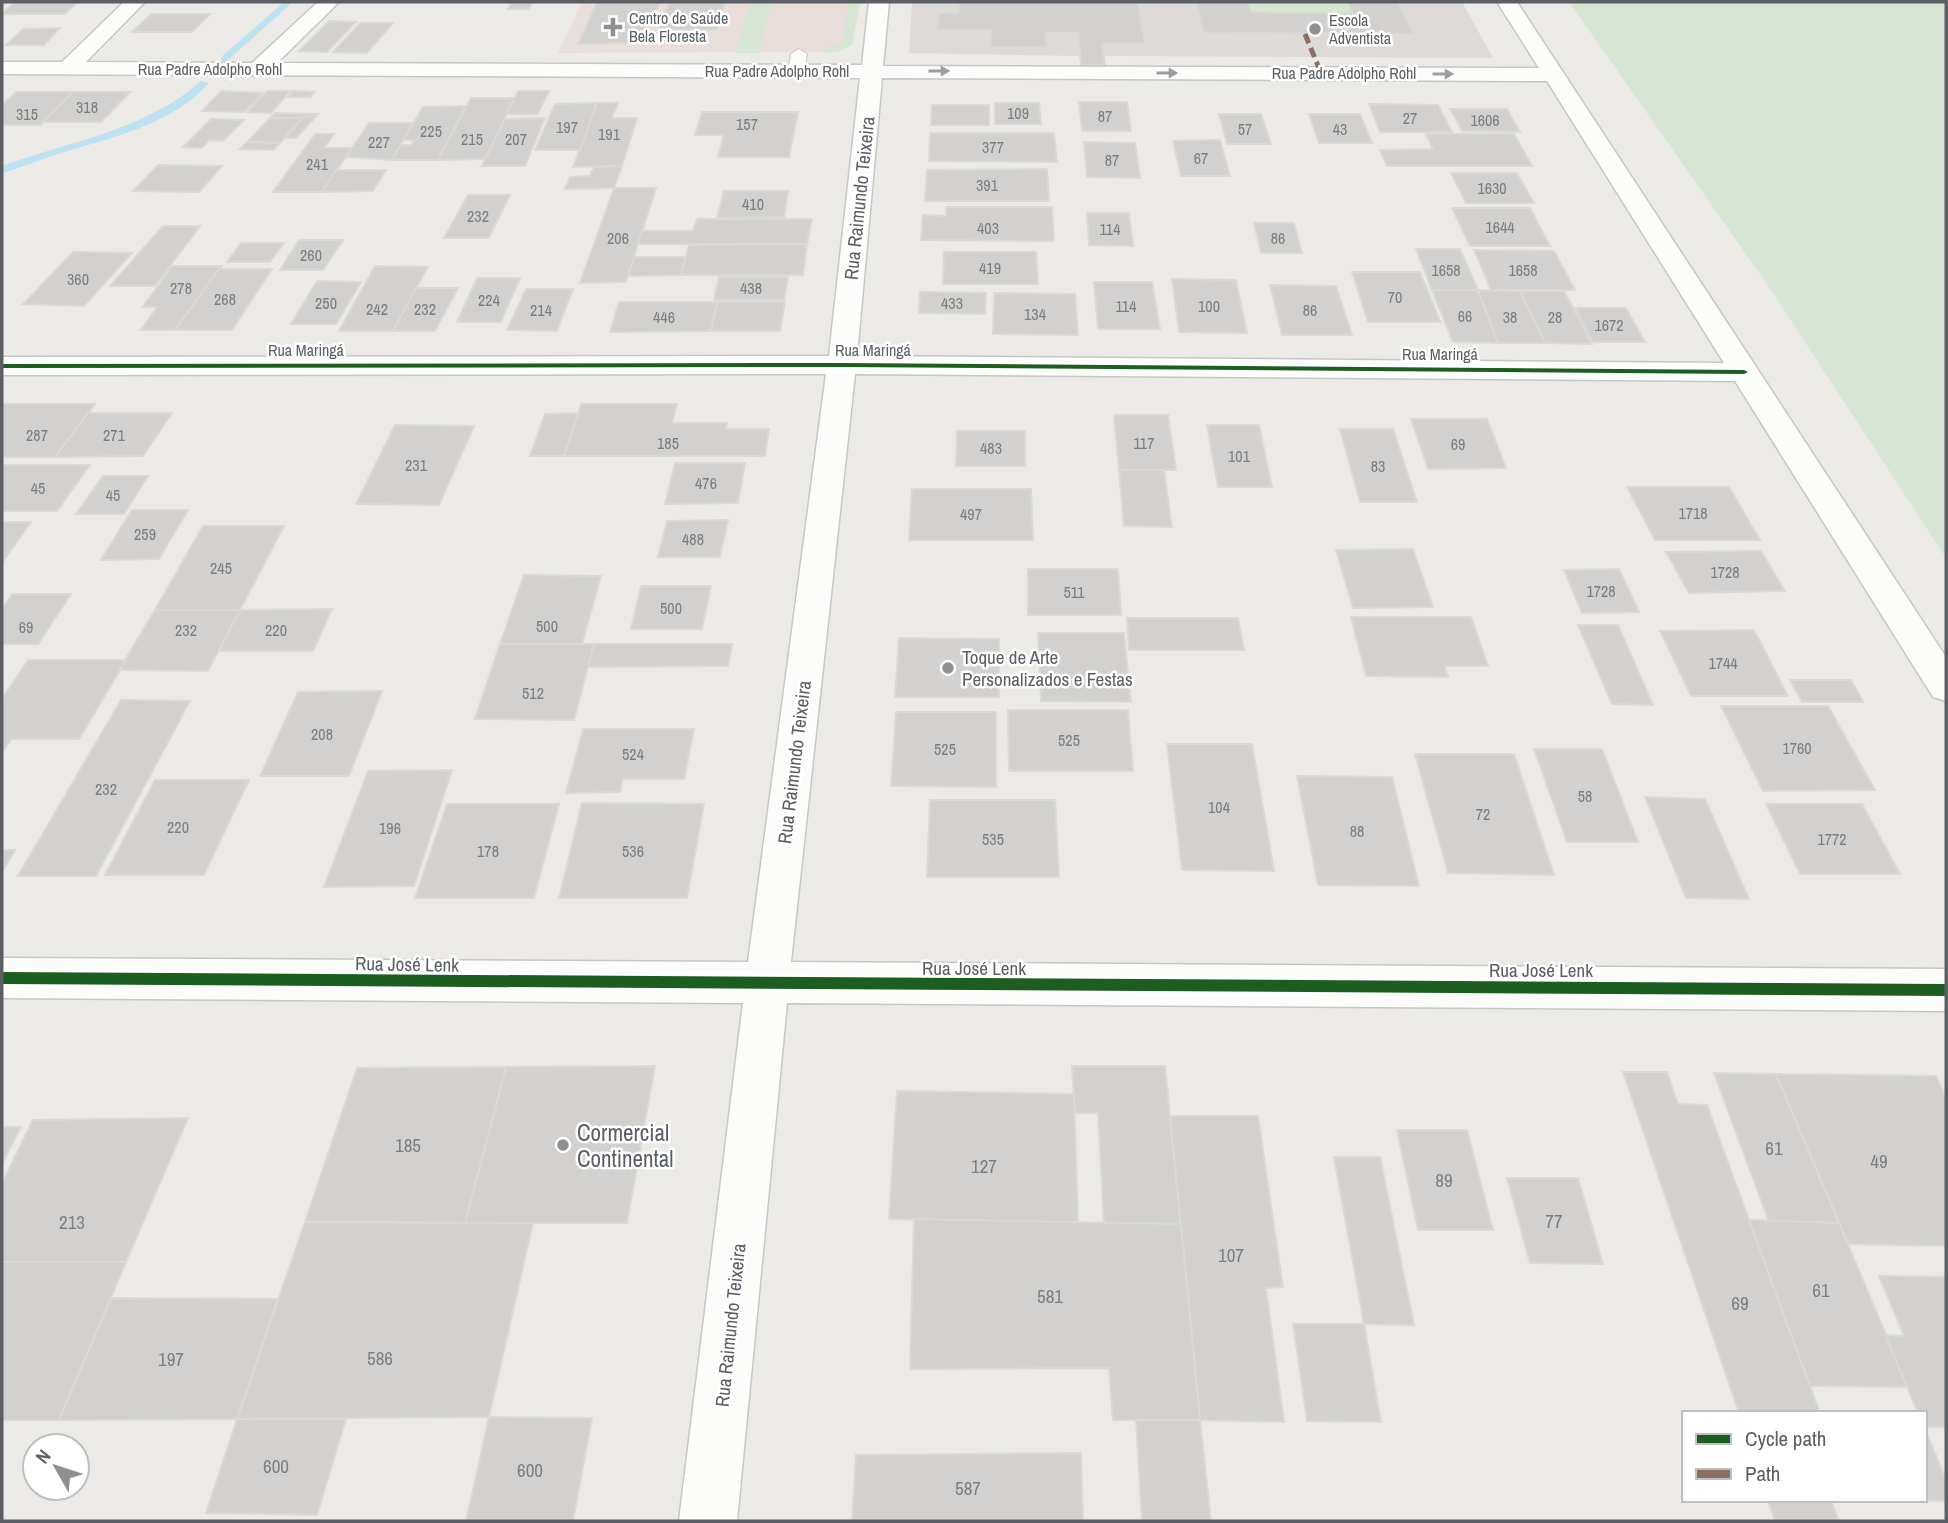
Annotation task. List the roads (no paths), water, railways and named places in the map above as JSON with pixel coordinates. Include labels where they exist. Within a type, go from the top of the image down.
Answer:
[{"type":"street","points":[[68,68],[135,2]]},
{"type":"street","points":[[258,69],[329,2]]},
{"type":"street","name":"Rua Raimundo Teixeira","points":[[708,1521],[767,984],[842,365],[878,2]]},
{"type":"street","points":[[1507,2],[1946,687]]},
{"type":"street","name":"Rua Padre Adolpho Rohl","points":[[2,68],[258,69],[798,62],[871,71],[1552,75]]},
{"type":"street","name":"Rua Maringá","points":[[2,366],[842,365],[1744,372]]},
{"type":"street","name":"Rua José Lenk","points":[[2,978],[1946,990]]},
{"type":"waterway","points":[[224,59],[289,2]]},
{"type":"waterway","points":[[2,170],[138,125],[164,113],[204,83]]},
{"type":"place","name":"Centro de Saúde Bela Floresta","points":[[613,27]]},
{"type":"place","name":"Escola Adventista","points":[[1315,29]]},
{"type":"place","name":"Toque de Arte Personalizados e Festas","points":[[948,668]]},
{"type":"place","name":"Cormercial Continental","points":[[563,1145]]}]
